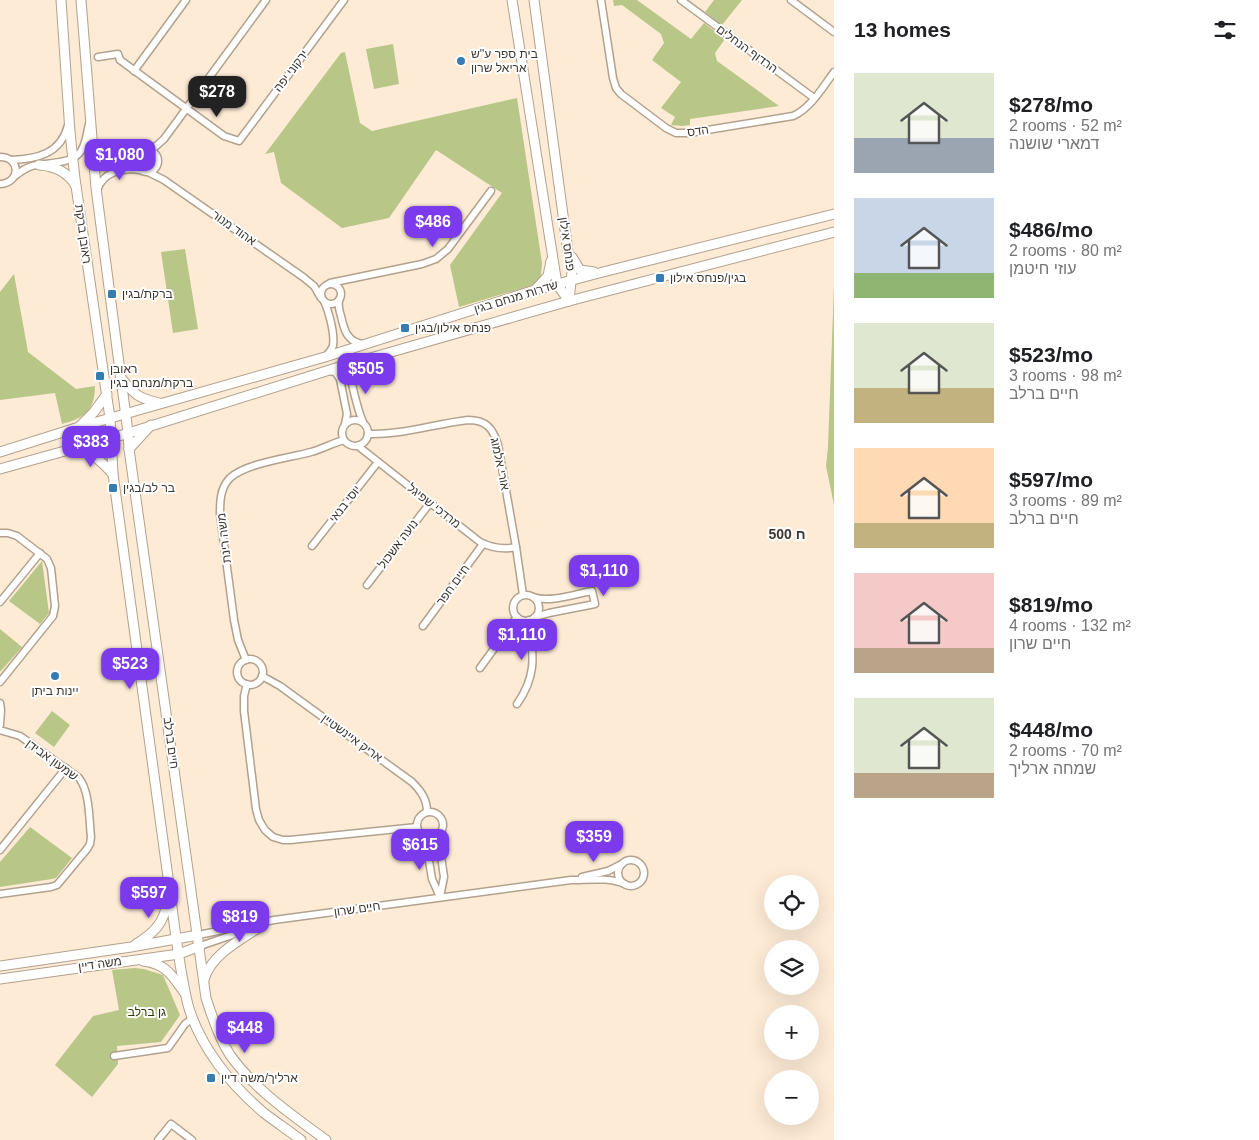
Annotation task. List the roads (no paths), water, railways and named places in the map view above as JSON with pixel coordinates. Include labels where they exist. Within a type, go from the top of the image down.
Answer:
[{"type":"street","name":"ראובן ברקת","points":[[61,0],[69,122],[76,187],[112,437]]},
{"type":"street","name":"ראובן ברקת","points":[[81,0],[96,191],[128,432]]},
{"type":"street","points":[[134,70],[186,0]]},
{"type":"street","points":[[164,180],[158,162],[159,149],[164,139],[266,0]]},
{"type":"street","name":"ירקוני יפה","points":[[186,109],[224,136],[239,141],[344,0]]},
{"type":"street","name":"פנחס אילון","points":[[512,0],[557,284],[569,301]]},
{"type":"street","name":"פנחס אילון","points":[[534,0],[572,272],[569,301]]},
{"type":"street","name":"הדס","points":[[601,0],[612,78],[616,88],[622,96],[670,131],[676,133],[791,116],[804,110],[834,72]]},
{"type":"street","name":"הרדוף הנחלים","points":[[681,0],[814,98]]},
{"type":"street","points":[[791,0],[834,32]]},
{"type":"street","points":[[98,57],[118,54],[120,60],[186,109]]},
{"type":"street","points":[[0,184],[9,182],[28,167],[73,158],[80,153],[90,120]]},
{"type":"street","points":[[11,160],[32,158],[47,153],[62,140],[69,122]]},
{"type":"street","points":[[144,171],[136,164],[137,158],[164,139]]},
{"type":"street","points":[[92,152],[100,159],[119,160],[150,151],[154,153],[158,162]]},
{"type":"street","points":[[0,157],[6,157],[11,160],[16,167],[15,176]]},
{"type":"street","points":[[96,191],[100,183],[111,173],[132,168],[144,171],[154,170],[158,162]]},
{"type":"street","points":[[38,165],[60,170],[70,178],[76,187]]},
{"type":"street","name":"אהוד מנור","points":[[144,171],[164,180],[312,284],[330,318],[333,341],[331,351],[325,357]]},
{"type":"street","points":[[357,278],[345,286],[337,302],[328,304],[322,300],[321,290],[328,284],[422,264],[439,257],[448,249],[492,191]]},
{"type":"street","name":"שדרות מנחם בגין","points":[[0,452],[78,427],[325,357],[535,290],[599,272],[834,214]]},
{"type":"street","name":"שדרות מנחם בגין","points":[[0,469],[151,426],[357,362],[569,301],[834,232]]},
{"type":"street","points":[[568,252],[580,270],[599,272]]},
{"type":"street","points":[[535,290],[548,276],[552,256]]},
{"type":"street","name":"אהוד מנור","points":[[303,277],[328,284]]},
{"type":"street","points":[[328,284],[338,286],[340,296],[338,302],[345,332],[354,341],[363,345]]},
{"type":"street","points":[[328,371],[336,372],[340,379],[347,415],[342,432],[344,440],[350,445],[358,446],[365,442],[368,434],[358,410],[351,374],[352,367],[357,362]]},
{"type":"street","points":[[120,377],[133,393],[147,400],[162,403]]},
{"type":"street","points":[[78,427],[94,412],[107,394]]},
{"type":"street","points":[[345,424],[352,420],[359,420],[364,423]]},
{"type":"street","name":"אורי אלמוג","points":[[368,434],[395,433],[468,420],[479,421],[487,425],[493,432],[498,445],[523,595]]},
{"type":"street","name":"שדרות מנחם בגין","points":[[129,449],[151,426]]},
{"type":"street","name":"חיים ברלב","points":[[128,432],[206,998]]},
{"type":"street","name":"חיים ברלב","points":[[112,437],[113,474],[170,892],[186,995]]},
{"type":"street","name":"משה רינת","points":[[246,660],[240,646],[230,592],[220,514],[223,488],[230,477],[243,470],[260,464],[313,452],[344,440]]},
{"type":"street","points":[[79,446],[99,459],[113,474]]},
{"type":"street","name":"מרדכי שפיגל","points":[[358,446],[476,540],[499,548],[516,547]]},
{"type":"street","name":"יוסי בנאי","points":[[312,546],[378,462]]},
{"type":"street","name":"נועה אשכול","points":[[367,585],[430,503]]},
{"type":"street","points":[[0,533],[16,535],[47,559],[50,565],[56,606],[55,612],[0,682]]},
{"type":"street","name":"חיים חפר","points":[[423,626],[483,544]]},
{"type":"street","points":[[0,602],[40,553]]},
{"type":"street","points":[[592,591],[595,604],[550,612],[532,619],[523,620],[517,618],[513,611],[516,599],[523,595],[533,597],[549,599],[592,591]]},
{"type":"street","points":[[517,704],[526,690],[532,669],[532,619],[538,613],[539,607],[533,597]]},
{"type":"street","points":[[480,668],[517,618]]},
{"type":"street","points":[[252,659],[259,662],[263,669],[262,676],[257,683],[247,684],[240,680],[238,672],[240,665],[246,660],[252,659]]},
{"type":"street","name":"אריק איינשטיין","points":[[262,676],[277,683],[412,782],[424,797],[427,804],[427,812]]},
{"type":"street","points":[[247,684],[244,696],[244,711],[256,809],[259,820],[268,834],[278,839],[290,840],[418,827]]},
{"type":"street","points":[[0,702],[0,725]]},
{"type":"street","name":"שמעון אבידן","points":[[0,730],[20,736],[79,778],[85,789],[91,836],[88,847],[55,886],[0,894]]},
{"type":"street","points":[[0,850],[66,768]]},
{"type":"street","points":[[439,833],[432,837],[425,836],[418,827],[419,818],[427,812],[435,813],[441,818],[443,826],[439,833],[439,842],[444,877],[440,897]]},
{"type":"street","points":[[425,836],[432,879],[440,897]]},
{"type":"street","points":[[629,860],[637,861],[644,872],[643,878],[640,883],[632,886],[624,884],[621,880],[619,869],[629,860]]},
{"type":"street","name":"חיים שרון","points":[[198,935],[274,920],[571,880],[608,871],[624,863]]},
{"type":"street","name":"חיים שרון","points":[[571,880],[606,880],[618,881],[624,884]]},
{"type":"street","points":[[131,947],[150,934],[160,923],[166,910],[170,892]]},
{"type":"street","name":"חיים שרון","points":[[200,946],[274,920]]},
{"type":"street","points":[[263,925],[234,944],[213,964],[204,978],[206,998],[220,1036],[230,1055],[243,1071],[276,1103],[326,1140]]},
{"type":"street","name":"משה דיין","points":[[0,966],[177,940],[198,935]]},
{"type":"street","name":"משה דיין","points":[[0,979],[179,954],[200,946]]},
{"type":"street","points":[[132,960],[151,962],[167,970],[186,995],[193,1018],[218,1063],[247,1097],[264,1113],[301,1140]]},
{"type":"street","points":[[114,1056],[168,1048],[185,1024],[193,1018]]},
{"type":"street","points":[[158,1140],[171,1124],[192,1140]]},
{"type":"place","name":"בית ספר ע''ש אריאל שרון","points":[[461,61]]},
{"type":"place","name":"בגין/פנחס אילון","points":[[660,278]]},
{"type":"place","name":"ברקת/בגין","points":[[112,294]]},
{"type":"place","name":"פנחס אילון/בגין","points":[[405,328]]},
{"type":"place","name":"ראובן ברקת/מנחם בגין","points":[[100,376]]},
{"type":"place","name":"בר לב/בגין","points":[[113,488]]},
{"type":"place","name":"יינות ביתן","points":[[55,676]]},
{"type":"place","name":"ארליך/משה דיין","points":[[211,1078]]},
{"type":"district","name":"ח 500","points":[[787,534]]},
{"type":"park label","name":"גן ברלב","points":[[147,1012]]}]
